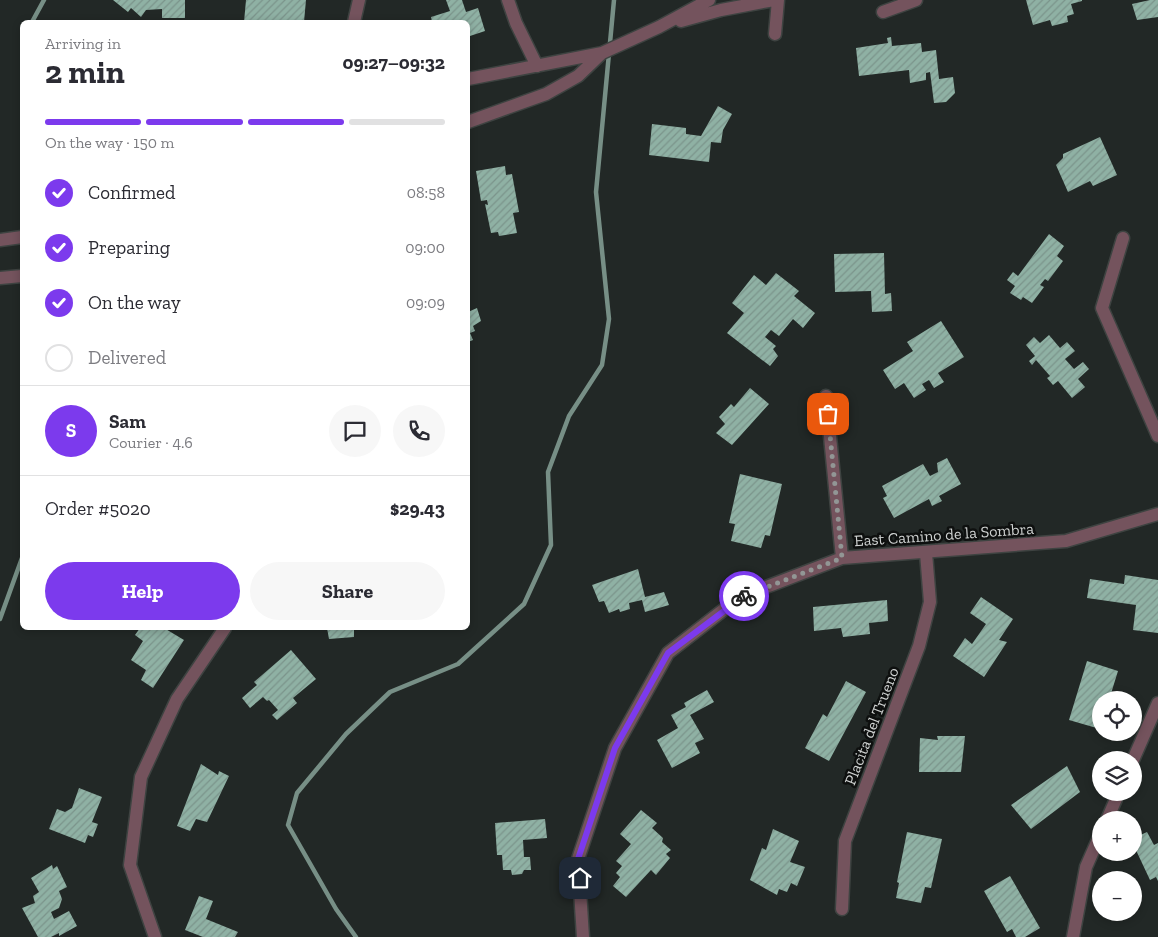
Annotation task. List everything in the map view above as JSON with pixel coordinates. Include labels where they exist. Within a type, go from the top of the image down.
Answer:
[{"type":"street","points":[[354,20],[359,0]]},
{"type":"street","points":[[508,0],[516,24],[536,66]]},
{"type":"street","points":[[470,79],[602,53],[659,27],[709,0]]},
{"type":"street","points":[[659,27],[721,10],[774,0]]},
{"type":"street","points":[[775,34],[778,0]]},
{"type":"street","points":[[883,12],[916,0]]},
{"type":"street","points":[[470,121],[546,94],[578,76],[602,53]]},
{"type":"street","points":[[0,240],[20,237]]},
{"type":"street","points":[[1123,238],[1102,308],[1158,436]]},
{"type":"street","points":[[0,278],[20,276]]},
{"type":"street","points":[[826,396],[842,558]]},
{"type":"street","name":"East Camino de la Sombra","points":[[583,937],[578,859],[615,748],[668,653],[740,598],[842,558],[1066,541],[1158,514]]},
{"type":"street","name":"Placita del Trueno","points":[[842,910],[845,841],[919,646],[930,602],[926,553]]},
{"type":"street","points":[[155,937],[130,865],[141,777],[177,699],[224,630]]},
{"type":"street","points":[[1137,751],[1158,703]]},
{"type":"street","points":[[1073,937],[1086,867],[1092,853]]},
{"type":"building","points":[[113,0],[185,0],[185,18],[162,18],[162,9],[146,10],[141,17],[131,8],[128,12]]},
{"type":"building","points":[[246,0],[306,0],[304,20],[244,20]]},
{"type":"building","points":[[446,0],[462,0],[466,12],[478,8],[485,31],[470,36],[470,20],[432,20],[431,17],[450,11]]},
{"type":"building","points":[[1026,0],[1082,1],[1071,4],[1074,14],[1067,16],[1068,22],[1052,26],[1050,20],[1033,25]]},
{"type":"building","points":[[1158,0],[1158,17],[1137,20],[1132,4]]},
{"type":"building","points":[[891,37],[892,46],[921,43],[922,52],[936,50],[939,79],[953,77],[955,93],[946,102],[934,103],[930,72],[926,73],[926,80],[910,83],[909,70],[859,76],[856,48],[888,43],[887,38]]},
{"type":"building","points":[[718,106],[732,114],[723,130],[721,143],[711,142],[709,162],[649,155],[652,124],[686,128],[686,134],[701,136]]},
{"type":"building","points":[[1100,137],[1117,175],[1093,186],[1090,181],[1068,192],[1056,165],[1063,158],[1063,154]]},
{"type":"building","points":[[505,166],[506,175],[512,174],[519,212],[513,213],[517,233],[499,236],[498,232],[491,233],[485,204],[488,205],[487,200],[481,201],[476,171]]},
{"type":"building","points":[[1049,234],[1064,246],[1057,256],[1063,261],[1048,281],[1045,279],[1040,285],[1044,287],[1032,303],[1023,297],[1021,300],[1010,293],[1015,286],[1007,280],[1013,272],[1018,276]]},
{"type":"building","points":[[884,253],[885,294],[891,293],[892,311],[872,312],[871,291],[835,292],[834,254]]},
{"type":"building","points":[[776,273],[799,291],[794,296],[815,313],[803,328],[793,319],[779,336],[771,330],[765,337],[776,346],[773,349],[778,356],[770,366],[727,333],[744,313],[732,303],[754,275],[766,285]]},
{"type":"building","points":[[477,308],[481,321],[473,326],[475,331],[470,333],[470,311]]},
{"type":"building","points":[[941,321],[964,357],[938,373],[944,382],[934,388],[929,380],[922,384],[926,390],[914,398],[904,383],[895,389],[883,370],[913,351],[907,342]]},
{"type":"building","points":[[1049,335],[1060,348],[1067,342],[1075,351],[1065,359],[1074,369],[1083,362],[1089,369],[1078,379],[1085,387],[1072,398],[1058,381],[1053,385],[1047,378],[1050,376],[1036,360],[1032,365],[1029,361],[1035,356],[1026,345],[1034,337],[1040,343]]},
{"type":"building","points":[[750,388],[769,404],[732,445],[716,433],[725,424],[719,417],[731,404],[734,407]]},
{"type":"building","points":[[947,458],[961,484],[939,496],[942,501],[932,506],[929,499],[894,518],[883,498],[887,496],[882,486],[923,464],[930,476],[938,472],[937,463]]},
{"type":"building","points":[[740,474],[782,484],[770,536],[765,535],[761,548],[731,541],[735,524],[729,523]]},
{"type":"building","points":[[638,569],[645,597],[664,592],[669,605],[645,612],[642,600],[629,603],[630,609],[620,612],[619,609],[609,613],[604,601],[599,602],[592,585]]},
{"type":"building","points":[[1125,575],[1158,580],[1158,633],[1133,630],[1136,605],[1087,598],[1090,579],[1124,584]]},
{"type":"building","points":[[981,597],[1013,619],[999,640],[1007,642],[984,677],[953,656],[965,638],[972,644],[986,624],[970,613]]},
{"type":"building","points":[[887,600],[888,621],[869,623],[870,634],[843,637],[841,628],[814,631],[813,607]]},
{"type":"building","points":[[139,630],[167,630],[184,640],[153,688],[141,680],[146,670],[131,660],[143,641],[135,635]]},
{"type":"building","points":[[327,630],[354,630],[354,637],[329,639]]},
{"type":"building","points":[[291,650],[316,679],[293,698],[297,703],[277,720],[272,715],[278,710],[269,700],[267,701],[263,697],[250,708],[242,698],[257,685],[254,682]]},
{"type":"building","points":[[1087,661],[1118,671],[1112,691],[1092,691],[1092,727],[1069,720]]},
{"type":"building","points":[[846,681],[866,692],[829,761],[805,748],[823,714],[827,717]]},
{"type":"building","points":[[707,690],[714,702],[690,715],[704,739],[695,743],[700,753],[672,768],[657,740],[678,728],[671,715],[686,707],[684,703]]},
{"type":"building","points":[[937,736],[965,736],[961,772],[919,772],[920,738],[938,740]]},
{"type":"building","points":[[201,764],[218,775],[219,771],[229,776],[207,822],[196,819],[190,831],[177,826]]},
{"type":"building","points":[[1067,766],[1080,792],[1031,829],[1011,805]]},
{"type":"building","points":[[79,788],[102,797],[92,822],[98,824],[93,837],[88,835],[85,843],[49,829],[57,809],[65,812],[72,808]]},
{"type":"building","points":[[641,810],[657,823],[652,828],[663,838],[662,842],[671,850],[666,854],[670,858],[656,875],[651,870],[626,897],[613,886],[620,877],[616,873],[622,866],[616,861],[631,844],[620,834]]},
{"type":"building","points":[[545,819],[547,838],[523,840],[524,857],[530,857],[531,870],[524,870],[522,874],[512,875],[511,870],[503,870],[502,855],[497,855],[495,823]]},
{"type":"building","points":[[773,829],[799,841],[790,862],[805,867],[797,886],[791,883],[787,892],[779,889],[777,895],[750,880],[762,848],[766,850]]},
{"type":"building","points":[[907,832],[942,839],[931,888],[925,887],[921,903],[896,898],[899,883],[897,882]]},
{"type":"building","points":[[1147,832],[1154,845],[1158,843],[1158,881],[1156,877],[1150,880],[1141,861],[1142,834]]},
{"type":"building","points":[[52,865],[53,869],[57,866],[67,887],[59,891],[62,899],[59,908],[51,912],[54,919],[69,911],[77,926],[59,936],[59,933],[51,937],[38,937],[22,908],[35,903],[33,896],[39,892],[31,878]]},
{"type":"building","points":[[1010,876],[1040,928],[1025,937],[1016,937],[1012,929],[1007,932],[984,891]]},
{"type":"building","points":[[199,896],[213,901],[206,919],[238,932],[235,937],[203,937],[185,930]]},
{"type":"waterway","points":[[33,20],[44,0]]},
{"type":"waterway","points":[[356,937],[336,909],[288,825],[297,793],[346,734],[390,692],[458,664],[524,604],[551,545],[548,472],[569,416],[602,365],[609,319],[596,192],[614,0]]},
{"type":"waterway","points":[[0,619],[20,564]]},
{"type":"way so far","points":[[744,596],[842,558],[828,414]]},
{"type":"route","points":[[580,878],[578,859],[615,748],[668,653],[744,596]]}]
